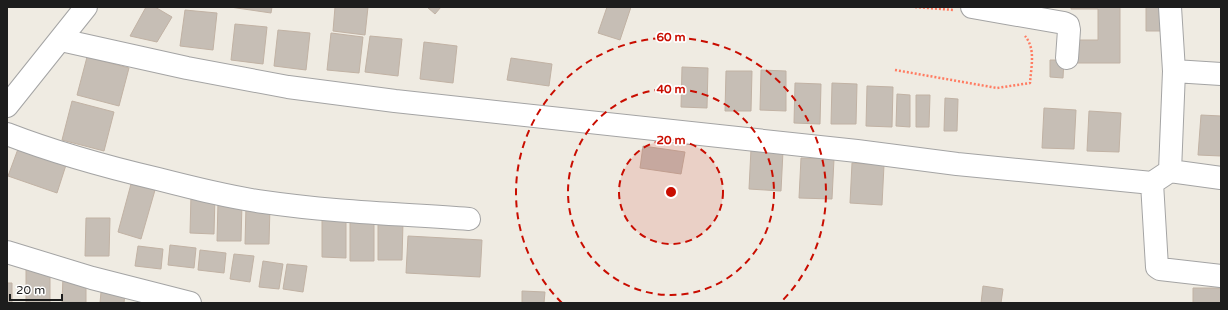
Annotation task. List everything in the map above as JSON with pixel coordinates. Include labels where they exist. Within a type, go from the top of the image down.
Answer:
[{"type":"street","points":[[7,106],[86,7]]},
{"type":"street","points":[[1170,7],[1174,71],[1170,171]]},
{"type":"street","points":[[967,9],[1064,23],[1068,25],[1069,30],[1067,58]]},
{"type":"street","points":[[61,40],[187,68],[288,87],[403,102],[857,151],[958,164],[1152,183],[1170,171],[1221,178]]},
{"type":"street","points":[[1174,71],[1221,74]]},
{"type":"street","points":[[7,134],[36,145],[113,168],[209,192],[248,199],[312,207],[469,218]]},
{"type":"street","points":[[1152,183],[1157,267],[1160,269],[1221,276]]},
{"type":"street","points":[[7,252],[92,278],[190,303]]},
{"type":"path","points":[[915,7],[967,9]]},
{"type":"path","points":[[895,70],[997,88],[1030,83],[1032,54],[1030,42],[1022,32]]},
{"type":"building","points":[[146,7],[155,7],[172,17],[157,42],[130,36]]},
{"type":"building","points":[[230,7],[272,7],[271,13]]},
{"type":"building","points":[[335,7],[368,7],[365,35],[333,31]]},
{"type":"building","points":[[427,7],[441,7],[435,14]]},
{"type":"building","points":[[607,7],[631,7],[620,40],[598,33]]},
{"type":"building","points":[[1071,7],[1120,7],[1120,63],[1074,63],[1075,40],[1098,40],[1098,9],[1071,9]]},
{"type":"building","points":[[1146,7],[1161,7],[1161,31],[1146,31]]},
{"type":"building","points":[[185,10],[217,13],[213,50],[180,46]]},
{"type":"building","points":[[235,24],[267,27],[263,64],[231,60]]},
{"type":"building","points":[[278,30],[310,33],[306,70],[274,66]]},
{"type":"building","points":[[331,33],[363,37],[359,73],[327,70]]},
{"type":"building","points":[[370,36],[402,39],[398,76],[365,72]]},
{"type":"building","points":[[424,42],[457,46],[453,83],[420,79]]},
{"type":"building","points":[[87,57],[129,68],[119,106],[77,95]]},
{"type":"building","points":[[511,58],[552,64],[549,86],[507,80]]},
{"type":"building","points":[[1050,60],[1064,60],[1063,78],[1050,77]]},
{"type":"building","points":[[682,67],[708,68],[707,108],[681,107]]},
{"type":"building","points":[[761,70],[786,71],[786,111],[760,110]]},
{"type":"building","points":[[726,71],[752,71],[751,111],[725,111]]},
{"type":"building","points":[[795,83],[821,84],[820,124],[794,123]]},
{"type":"building","points":[[832,83],[857,84],[856,124],[831,124]]},
{"type":"building","points":[[867,86],[893,87],[892,127],[866,126]]},
{"type":"building","points":[[897,94],[910,95],[910,127],[896,126]]},
{"type":"building","points":[[916,95],[930,95],[929,127],[916,127]]},
{"type":"building","points":[[945,98],[958,99],[957,131],[944,131]]},
{"type":"building","points":[[72,101],[114,112],[104,151],[62,140]]},
{"type":"building","points":[[1044,108],[1076,110],[1074,149],[1042,148]]},
{"type":"building","points":[[1089,111],[1121,113],[1119,152],[1087,151]]},
{"type":"building","points":[[1201,115],[1221,116],[1221,156],[1198,155]]},
{"type":"building","points":[[643,146],[685,152],[681,174],[640,168]]},
{"type":"building","points":[[18,149],[66,165],[57,193],[8,176]]},
{"type":"building","points":[[751,149],[783,151],[781,191],[749,189]]},
{"type":"building","points":[[801,158],[834,159],[832,199],[799,198]]},
{"type":"building","points":[[852,163],[884,165],[882,205],[850,203]]},
{"type":"building","points":[[131,184],[155,190],[141,239],[118,232]]},
{"type":"building","points":[[191,195],[215,195],[214,234],[190,233]]},
{"type":"building","points":[[218,202],[242,203],[241,241],[217,241]]},
{"type":"building","points":[[246,206],[270,206],[269,244],[245,244]]},
{"type":"building","points":[[86,218],[110,218],[109,256],[85,256]]},
{"type":"building","points":[[322,219],[346,220],[346,258],[322,257]]},
{"type":"building","points":[[350,222],[374,223],[374,261],[350,261]]},
{"type":"building","points":[[378,222],[403,222],[402,260],[378,260]]},
{"type":"building","points":[[408,236],[482,240],[480,277],[406,273]]},
{"type":"building","points":[[170,245],[196,248],[194,268],[168,265]]},
{"type":"building","points":[[138,246],[163,249],[161,269],[135,266]]},
{"type":"building","points":[[200,250],[226,253],[224,273],[198,270]]},
{"type":"building","points":[[234,254],[254,256],[250,282],[230,279]]},
{"type":"building","points":[[263,261],[283,264],[279,289],[259,287]]},
{"type":"building","points":[[287,264],[307,266],[303,292],[283,289]]},
{"type":"building","points":[[26,268],[50,269],[50,303],[26,303]]},
{"type":"building","points":[[63,276],[86,277],[86,303],[62,303]]},
{"type":"building","points":[[7,283],[12,283],[12,303],[7,303]]},
{"type":"building","points":[[983,286],[1003,289],[1001,303],[981,303]]},
{"type":"building","points":[[1193,288],[1221,288],[1221,303],[1193,303]]},
{"type":"building","points":[[522,291],[545,292],[544,303],[522,303]]},
{"type":"building","points":[[101,292],[125,293],[124,303],[100,303]]}]
